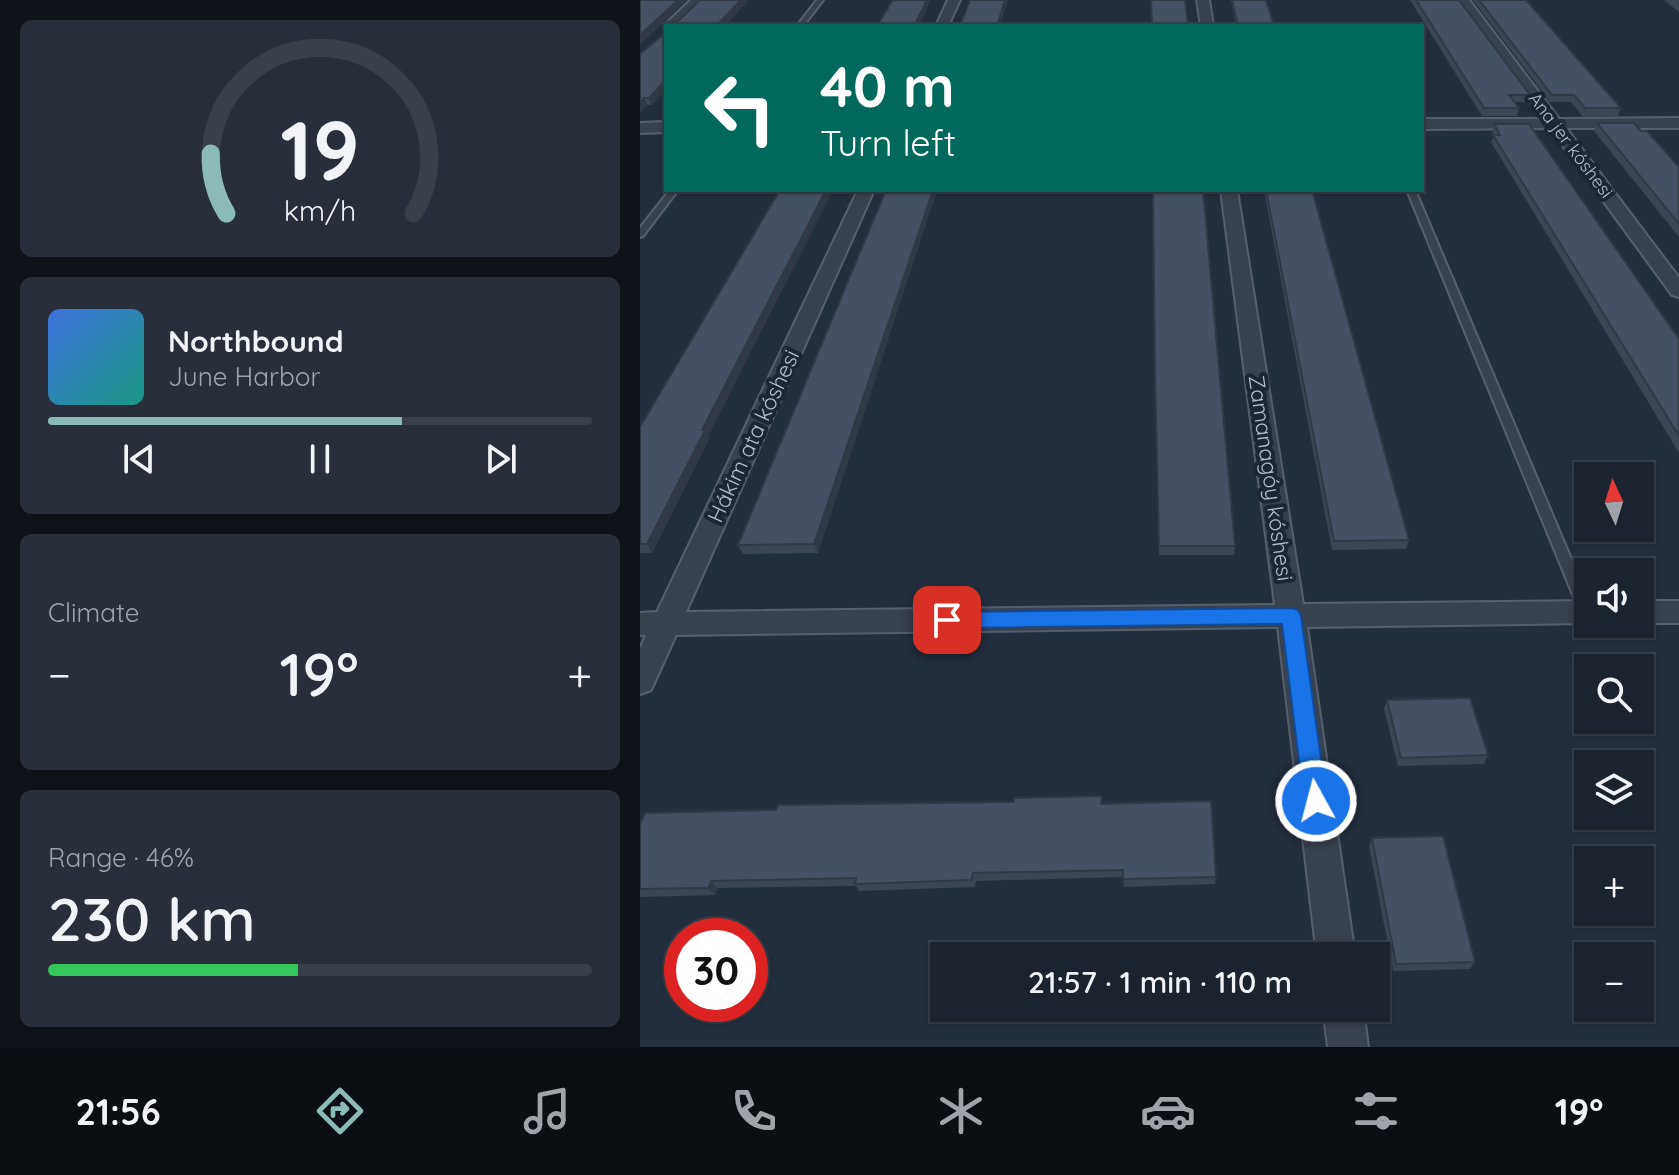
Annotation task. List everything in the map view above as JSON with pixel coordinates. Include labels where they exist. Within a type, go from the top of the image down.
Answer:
[{"type":"street","points":[[673,24],[698,0]]},
{"type":"street","points":[[943,24],[954,0]]},
{"type":"street","points":[[1203,0],[1207,24]]},
{"type":"street","name":"Ana jer kóshesi","points":[[1463,0],[1679,291]]},
{"type":"street","points":[[1424,124],[1679,123]]},
{"type":"street","points":[[640,128],[664,127]]},
{"type":"street","name":"Hákim ata kóshesi","points":[[640,681],[653,624],[865,192]]},
{"type":"street","name":"Zamanagóy kóshesi","points":[[1229,192],[1291,616],[1334,942]]},
{"type":"street","points":[[653,624],[1574,612]]},
{"type":"street","points":[[1654,612],[1679,612]]},
{"type":"street","points":[[1345,1022],[1348,1047]]},
{"type":"lane","points":[[802,24],[820,0]]},
{"type":"lane","points":[[640,234],[672,192]]},
{"type":"lane","points":[[1412,192],[1574,581]]},
{"type":"building","points":[[640,0],[678,0],[640,35]]},
{"type":"building","points":[[700,0],[741,0],[718,24],[666,24],[678,21]]},
{"type":"building","points":[[893,0],[927,0],[915,24],[878,24]]},
{"type":"building","points":[[970,0],[1005,0],[998,24],[961,24]]},
{"type":"building","points":[[1151,0],[1185,0],[1188,24],[1152,24]]},
{"type":"building","points":[[1232,0],[1266,0],[1273,24],[1238,24]]},
{"type":"building","points":[[1416,0],[1459,0],[1530,95],[1509,95],[1519,108],[1484,108]]},
{"type":"building","points":[[1479,0],[1526,0],[1621,108],[1585,108],[1574,95],[1552,95]]},
{"type":"building","points":[[664,34],[664,82],[649,98],[640,102],[640,54]]},
{"type":"building","points":[[1597,123],[1634,123],[1641,131],[1647,131],[1679,167],[1679,224]]},
{"type":"building","points":[[1494,124],[1529,124],[1679,339],[1679,436],[1493,135],[1500,135]]},
{"type":"building","points":[[779,192],[825,192],[647,544],[640,544],[640,427]]},
{"type":"building","points":[[885,192],[932,192],[814,544],[738,545]]},
{"type":"building","points":[[1153,192],[1203,192],[1235,546],[1159,546]]},
{"type":"building","points":[[1266,192],[1313,192],[1409,540],[1334,541]]},
{"type":"building","points":[[1470,698],[1488,755],[1401,758],[1387,700]]},
{"type":"building","points":[[1102,796],[1101,804],[1211,801],[1216,877],[1123,879],[1123,870],[973,873],[972,880],[855,884],[856,878],[711,881],[708,888],[640,889],[640,825],[645,813],[776,810],[778,805],[1014,802],[1014,798]]},
{"type":"building","points":[[1443,836],[1475,962],[1396,964],[1372,838]]},
{"type":"route","points":[[947,620],[1291,616],[1316,801]]}]
